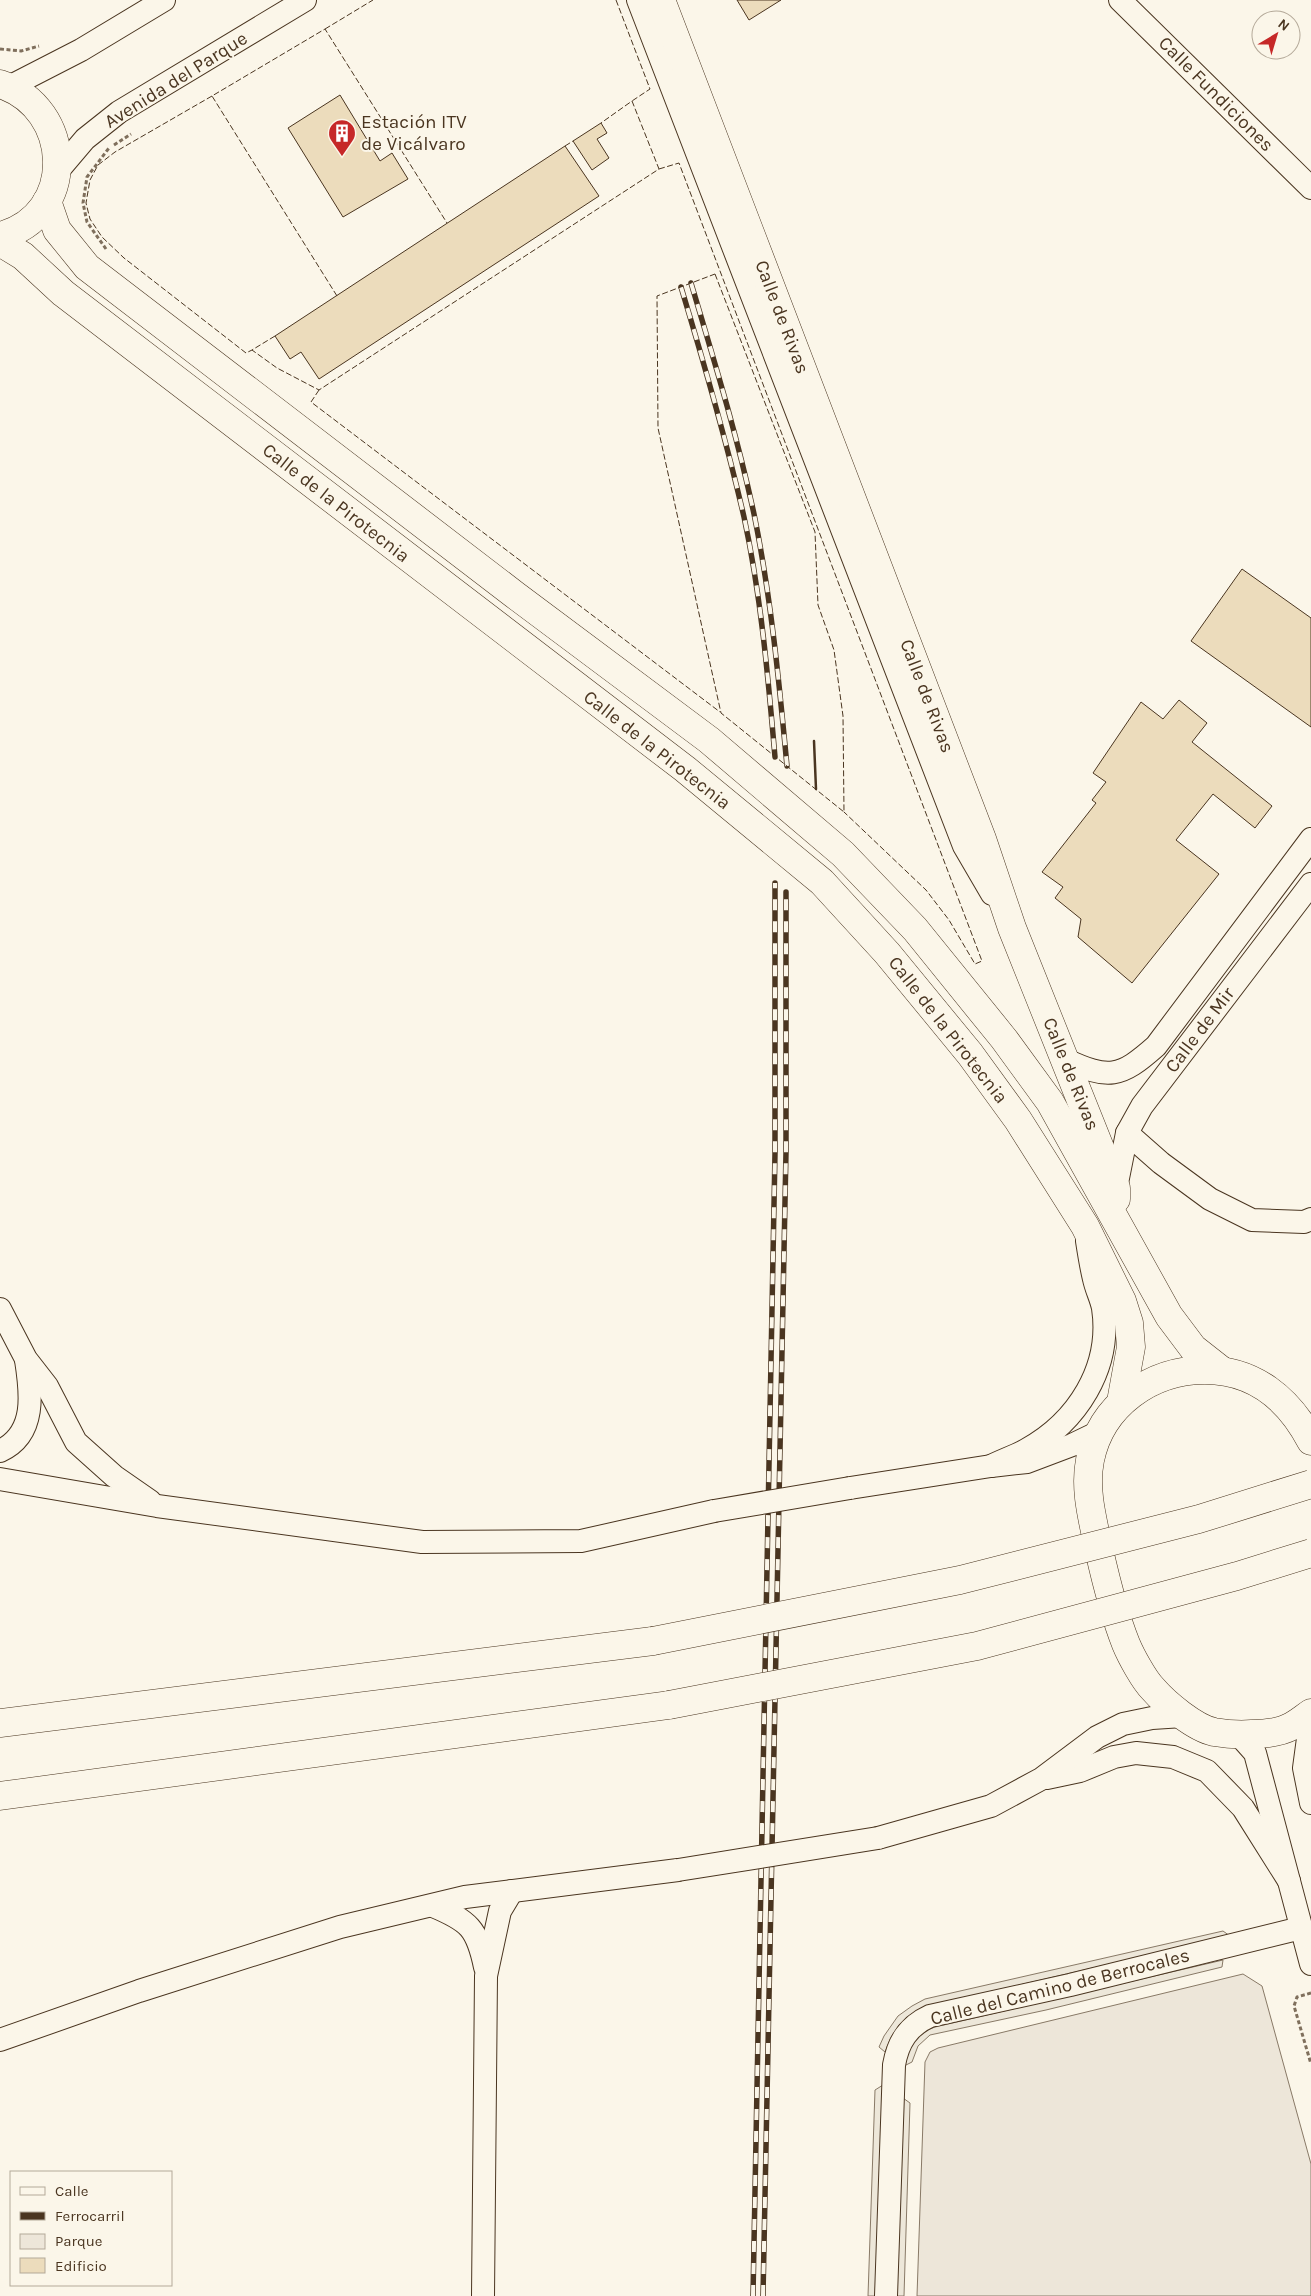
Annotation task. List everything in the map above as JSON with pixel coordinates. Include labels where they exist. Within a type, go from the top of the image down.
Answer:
[{"type":"main road","name":"Calle de Rivas","points":[[661,0],[982,838],[1012,928],[1116,1188],[1116,1220],[1169,1316],[1193,1348],[1221,1370]]},
{"type":"main road","points":[[0,236],[24,225],[47,201],[57,172],[56,146],[47,122],[31,101],[5,86]]},
{"type":"main road","name":"Calle de la Pirotecnia","points":[[47,201],[57,230],[87,267],[515,595],[709,740],[843,854],[915,929],[1004,1039],[1050,1102],[1116,1220]]},
{"type":"main road","name":"Calle de la Pirotecnia","points":[[0,242],[23,256],[62,293],[685,769],[822,882],[887,953],[970,1054],[1018,1120],[1085,1226],[1122,1301],[1129,1323],[1131,1348],[1121,1402]]},
{"type":"main road","points":[[1311,1441],[1294,1414],[1276,1394],[1255,1380],[1221,1370],[1190,1370],[1162,1376],[1141,1387],[1121,1402],[1101,1430],[1090,1460],[1089,1501],[1106,1580],[1126,1645],[1152,1689],[1183,1716],[1212,1731],[1240,1735],[1263,1734],[1291,1726],[1311,1714]]},
{"type":"main road","points":[[4,1722],[653,1641],[960,1580],[1199,1519],[1311,1484]]},
{"type":"main road","points":[[6,1796],[669,1705],[977,1646],[1237,1576],[1311,1553]]},
{"type":"street","points":[[5,86],[73,54],[164,0]]},
{"type":"street","name":"Avenida del Parque","points":[[57,172],[85,139],[119,112],[305,0]]},
{"type":"street","points":[[638,0],[964,846],[1012,928]]},
{"type":"street","name":"Calle Fundiciones","points":[[1120,0],[1311,188]]},
{"type":"street","name":"Calle de Mir","points":[[1064,1059],[1089,1070],[1116,1074],[1136,1064],[1160,1040],[1311,839]]},
{"type":"street","name":"Calle de Mir","points":[[1116,1188],[1127,1133],[1142,1106],[1311,884]]},
{"type":"street","points":[[1127,1133],[1161,1164],[1210,1199],[1252,1220],[1304,1222],[1311,1220]]},
{"type":"street","points":[[991,1466],[1027,1450],[1055,1430],[1077,1409],[1090,1388],[1100,1361],[1104,1334],[1103,1308],[1093,1278],[1085,1226]]},
{"type":"street","points":[[0,1309],[26,1359],[47,1386],[76,1442],[114,1476],[157,1506]]},
{"type":"street","points":[[0,1451],[18,1436],[29,1417],[32,1394],[26,1359]]},
{"type":"street","points":[[0,1479],[157,1506],[422,1542],[581,1541],[714,1511],[850,1488],[1027,1462],[1072,1446],[1101,1430]]},
{"type":"street","points":[[1311,1714],[1304,1768],[1311,1803]]},
{"type":"street","points":[[0,2040],[261,1951],[340,1927],[464,1897],[678,1870],[878,1838],[991,1806],[1041,1779],[1097,1737],[1123,1724],[1152,1718],[1183,1716]]},
{"type":"street","points":[[1240,1735],[1255,1753],[1311,1964]]},
{"type":"street","points":[[1041,1779],[1080,1771],[1114,1757],[1136,1753],[1173,1757],[1207,1771],[1243,1808],[1289,1881]]},
{"type":"street","points":[[486,1976],[500,1912],[512,1891]]},
{"type":"street","points":[[433,1906],[455,1916],[471,1928],[480,1945],[486,1976],[483,2296]]},
{"type":"street","name":"Calle del Camino de Berrocales","points":[[886,2296],[894,2065],[900,2043],[906,2033],[917,2022],[930,2016],[1070,1985],[1301,1928]]},
{"type":"path","points":[[0,49],[21,52],[46,42]]},
{"type":"path","points":[[106,249],[87,222],[83,203],[87,177],[110,148],[131,134]]},
{"type":"path","points":[[1311,1993],[1297,1997],[1294,2006],[1311,2064]]},
{"type":"green space","points":[[1243,1974],[1262,1986],[1311,2164],[1311,2296],[917,2296],[925,2062],[930,2052],[938,2048]]},
{"type":"shaded area","points":[[1223,1931],[1230,1936],[929,2006],[910,2015],[899,2025],[891,2037],[885,2052],[879,2047],[898,2016],[925,1999]]},
{"type":"shaded area","points":[[1223,1960],[1222,1967],[1046,2010],[930,2035],[918,2046],[912,2062],[904,2066],[905,2057],[914,2039],[935,2027]]},
{"type":"shaded area","points":[[883,2085],[876,2296],[868,2296],[875,2090]]},
{"type":"shaded area","points":[[903,2098],[910,2103],[904,2296],[896,2296]]},
{"type":"building","points":[[737,0],[781,0],[749,20]]},
{"type":"building","name":"Estación ITV de Vicálvaro","points":[[340,95],[380,161],[392,153],[408,179],[343,217],[288,128]]},
{"type":"building","points":[[601,123],[607,133],[597,139],[609,158],[592,170],[573,141]]},
{"type":"building","points":[[565,146],[599,196],[319,379],[301,352],[290,359],[275,336]]},
{"type":"building","points":[[1242,569],[1311,618],[1311,727],[1191,641]]},
{"type":"building","points":[[1179,700],[1207,723],[1192,742],[1272,806],[1255,828],[1213,794],[1176,840],[1219,874],[1132,983],[1078,937],[1081,919],[1055,898],[1063,887],[1042,872],[1096,803],[1092,800],[1106,782],[1093,773],[1141,702],[1163,719]]},
{"type":"railway","points":[[691,283],[733,426],[754,514],[770,608],[787,766]]},
{"type":"railway","points":[[681,287],[730,459],[744,517],[767,666],[775,757]]},
{"type":"railway","points":[[753,2296],[775,1153],[775,883]]},
{"type":"railway","points":[[763,2296],[786,1152],[786,892]]},
{"type":"fence","points":[[325,29],[373,0]]},
{"type":"fence","points":[[616,0],[650,89],[632,101]]},
{"type":"fence","points":[[337,296],[212,96],[325,29],[447,223]]},
{"type":"fence","points":[[212,96],[115,152],[98,165],[90,180],[86,203],[90,219],[102,237],[124,258],[246,353],[252,350]]},
{"type":"fence","points":[[275,336],[252,350],[277,368],[319,390],[659,169],[632,101],[601,123]]},
{"type":"fence","points":[[565,146],[573,141]]},
{"type":"fence","points":[[659,169],[679,163],[982,961],[975,964],[949,920],[926,890],[844,812]]},
{"type":"fence","points":[[715,274],[815,532],[818,605],[834,650],[843,716],[844,812],[721,713],[658,428],[657,296],[715,274]]},
{"type":"fence","points":[[319,390],[311,402],[720,712]]},
{"type":"wall","points":[[814,741],[816,789]]},
{"type":"place","name":"Estación ITV de Vicálvaro","points":[[342,157]]}]
